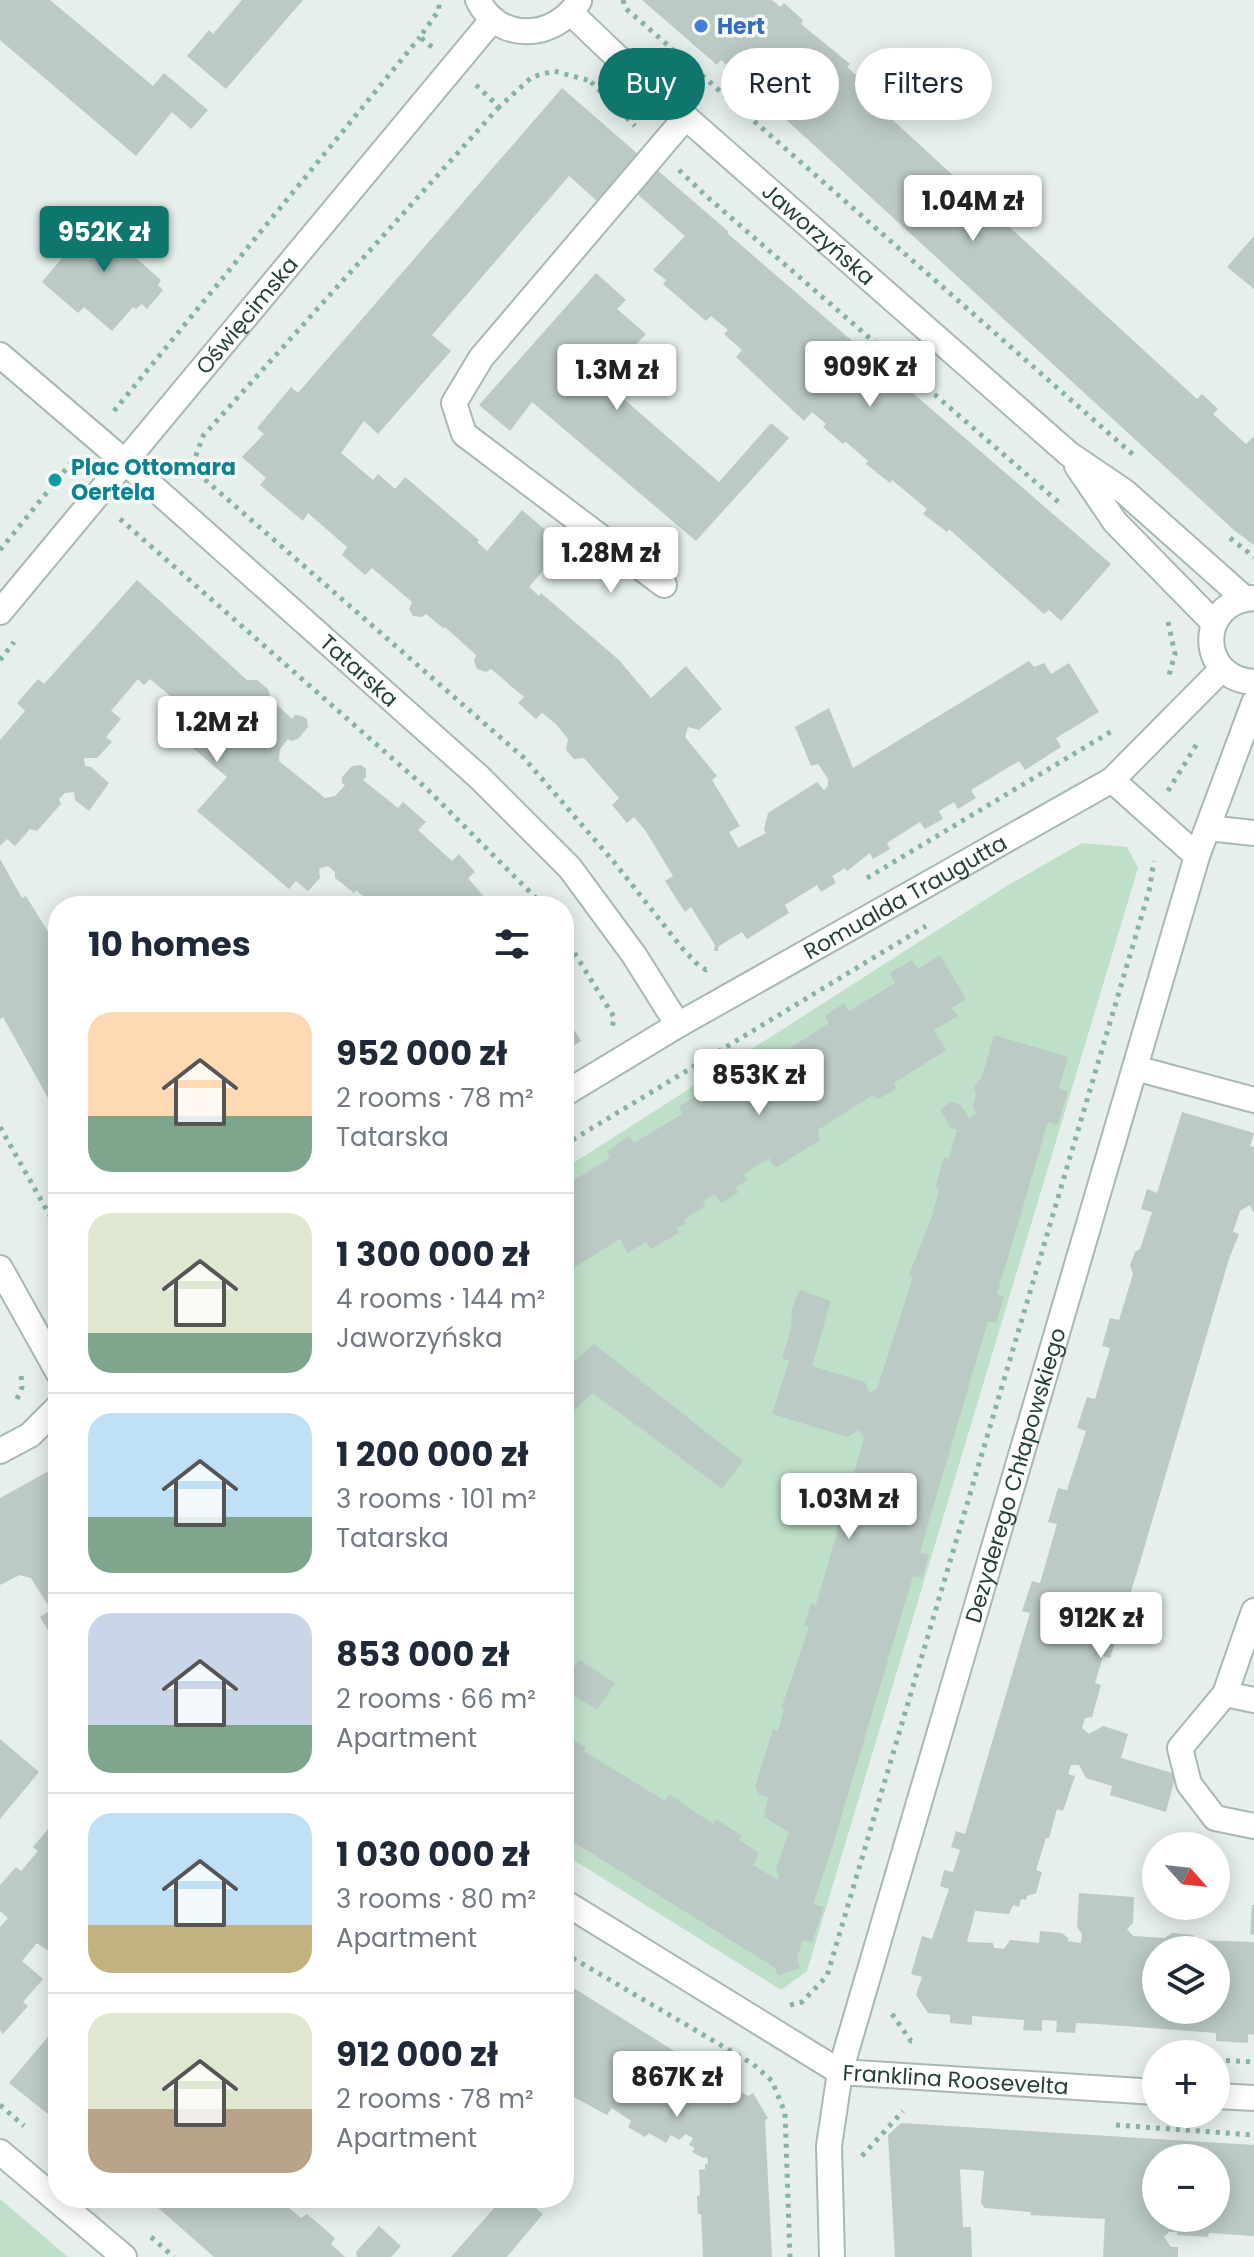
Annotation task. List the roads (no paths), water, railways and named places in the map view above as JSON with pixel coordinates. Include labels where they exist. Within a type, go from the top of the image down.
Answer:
[{"type":"street","points":[[485,10],[508,28],[524,32],[542,31],[558,24],[576,7]]},
{"type":"street","name":"Jaworzyńska","points":[[576,7],[617,48]]},
{"type":"street","name":"Oświęcimska","points":[[0,612],[125,462],[485,10]]},
{"type":"street","points":[[664,585],[464,434],[454,403],[481,358],[683,120]]},
{"type":"street","name":"Jaworzyńska","points":[[689,120],[1069,454],[1125,492],[1249,598]]},
{"type":"street","name":"Tatarska","points":[[0,355],[479,777],[570,868],[634,955],[678,1025]]},
{"type":"street","name":"Jaworzyńska","points":[[1069,454],[1115,522],[1214,623]]},
{"type":"street","points":[[1249,598],[1231,603],[1214,623],[1212,648],[1222,669],[1243,681],[1254,682]]},
{"type":"street","name":"Romualda Traugutta","points":[[574,1088],[678,1025],[1112,780],[1222,669]]},
{"type":"street","name":"Dezyderego Chłapowskiego","points":[[832,2257],[829,2146],[840,2072],[1197,856],[1254,703]]},
{"type":"street","points":[[1112,780],[1197,856]]},
{"type":"street","points":[[1208,828],[1254,833]]},
{"type":"street","points":[[1135,1068],[1254,1100]]},
{"type":"street","points":[[0,1268],[48,1354]]},
{"type":"street","points":[[0,1451],[30,1435],[48,1417]]},
{"type":"street","points":[[1254,1611],[1225,1694],[1180,1748],[1189,1784],[1215,1818],[1254,1826]]},
{"type":"street","points":[[1225,1694],[1254,1700]]},
{"type":"street","name":"Franklina Roosevelta","points":[[574,1908],[840,2072],[1142,2091]]},
{"type":"street","points":[[1230,2097],[1254,2098]]},
{"type":"street","points":[[0,2152],[48,2193]]},
{"type":"street","points":[[66,2208],[124,2257]]},
{"type":"place","name":"Hert","points":[[701,26]]},
{"type":"place","name":"Plac Ottomara Oertela","points":[[55,480]]}]
